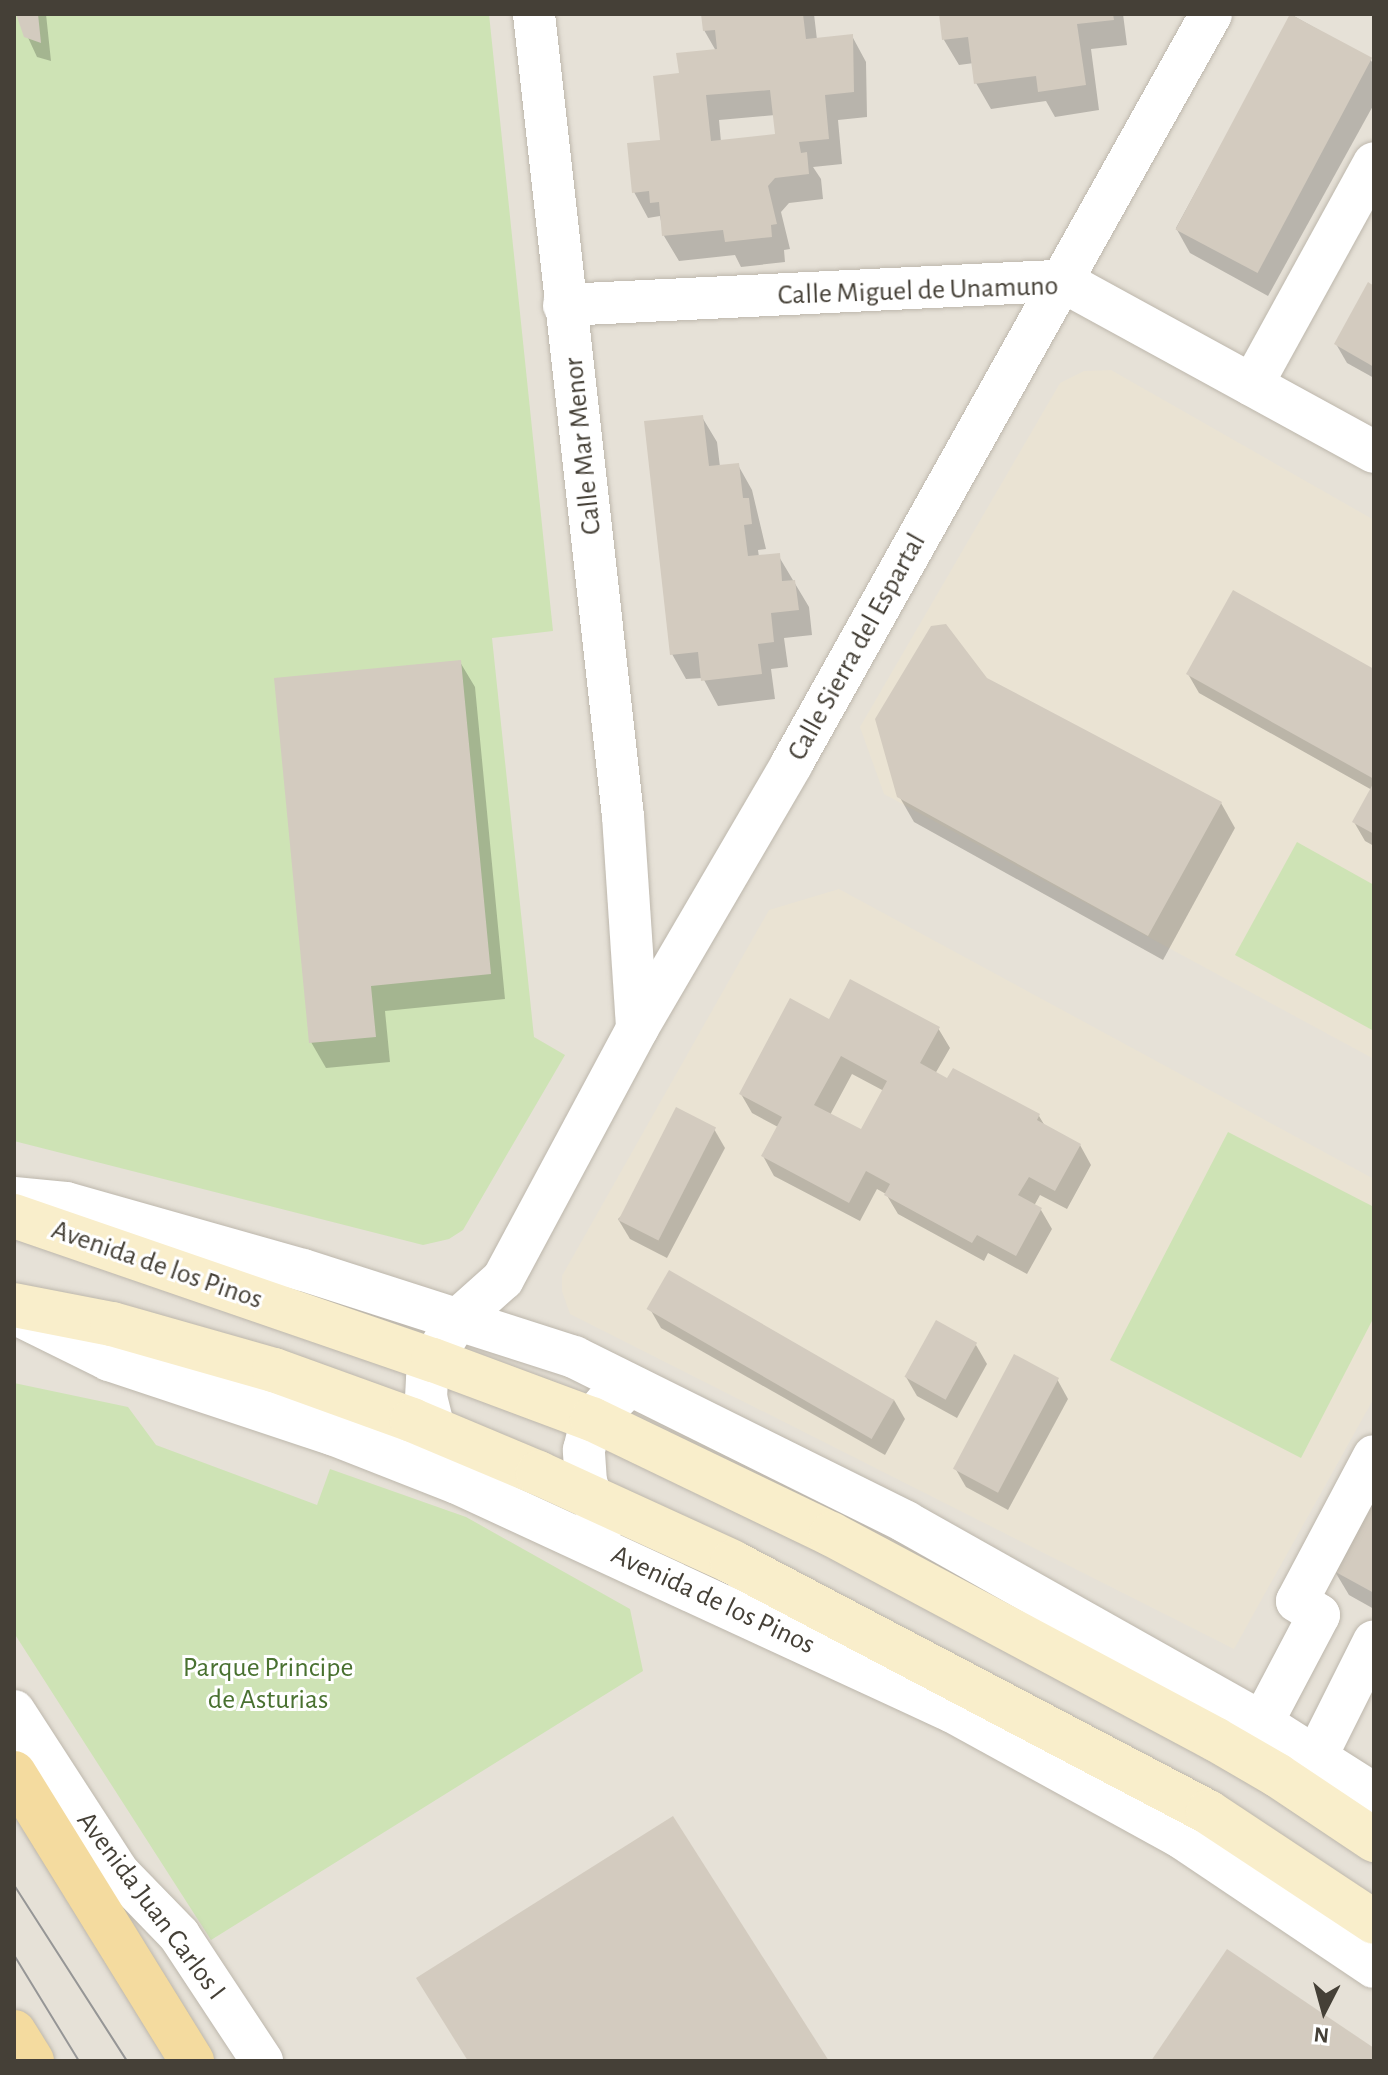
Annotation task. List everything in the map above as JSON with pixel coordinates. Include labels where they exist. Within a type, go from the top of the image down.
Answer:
[{"type":"main road","name":"Avenida de los Pinos","points":[[14,1216],[433,1360],[592,1419],[831,1534],[1215,1739],[1277,1775],[1374,1840]]},
{"type":"main road","name":"Avenida de los Pinos","points":[[14,1305],[112,1324],[220,1353],[434,1429],[591,1498],[732,1562],[1208,1812],[1374,1922]]},
{"type":"main road","name":"Avenida Juan Carlos I","points":[[14,1773],[192,2061]]},
{"type":"main road","points":[[14,2032],[32,2061]]},
{"type":"street","name":"Calle Mar Menor","points":[[534,14],[564,305],[574,357],[627,879],[637,1029]]},
{"type":"street","name":"Calle Sierra del Espartal","points":[[434,1429],[426,1398],[433,1360],[456,1321],[503,1279],[637,1029],[709,910],[1211,14]]},
{"type":"street","points":[[1252,385],[1363,207],[1374,163]]},
{"type":"street","name":"Calle Miguel de Unamuno","points":[[564,305],[1062,281],[1374,452]]},
{"type":"street","points":[[627,879],[655,913],[679,919],[693,918],[709,910]]},
{"type":"street","name":"Avenida de los Pinos","points":[[14,1198],[81,1207],[303,1270],[456,1321],[544,1344],[906,1522],[1262,1723],[1317,1755],[1374,1794]]},
{"type":"street","points":[[503,1279],[509,1301],[544,1344]]},
{"type":"street","name":"Avenida de los Pinos","points":[[14,1313],[109,1360],[332,1434],[457,1483],[953,1712],[1182,1838],[1374,1967]]},
{"type":"street","points":[[634,1563],[607,1535],[591,1498],[584,1450],[592,1419],[616,1397],[651,1395]]},
{"type":"street","points":[[1262,1723],[1319,1615],[1297,1601],[1374,1456]]},
{"type":"street","points":[[1317,1755],[1374,1641]]},
{"type":"street","name":"Avenida Juan Carlos I","points":[[14,1711],[118,1872],[179,1935],[262,2061]]},
{"type":"street","points":[[134,1967],[140,1949],[143,1896]]},
{"type":"shaded area","points":[[14,14],[1374,14],[1374,2061],[14,2061]]},
{"type":"shaded area","points":[[1111,370],[1374,520],[1374,1059],[884,794],[860,727],[1060,383],[1084,371]]},
{"type":"shaded area","points":[[839,889],[1374,1179],[1374,1398],[1234,1649],[570,1314],[562,1291],[562,1276],[769,910]]},
{"type":"green space","points":[[14,14],[489,14],[553,631],[492,638],[534,1037],[565,1055],[463,1230],[449,1239],[423,1245],[14,1141]]},
{"type":"green space","points":[[1297,842],[1374,885],[1374,1031],[1235,955]]},
{"type":"green space","points":[[1228,1132],[1374,1207],[1374,1317],[1301,1458],[1110,1360]]},
{"type":"green space","name":"Parque Principe de Asturias","points":[[14,1383],[128,1407],[156,1445],[317,1505],[330,1469],[466,1517],[630,1609],[643,1671],[211,1940],[14,1633]]},
{"type":"building","points":[[16,14],[38,14],[41,43],[24,37]]},
{"type":"building","points":[[701,14],[803,14],[806,39],[853,34],[854,92],[825,95],[829,139],[799,142],[801,153],[807,152],[809,174],[775,178],[768,186],[777,224],[771,225],[772,237],[725,242],[723,230],[662,236],[659,202],[650,203],[649,191],[632,193],[627,143],[660,140],[653,76],[679,73],[676,53],[717,49],[715,30],[703,31]],"holes":[[[770,90],[775,134],[711,141],[706,95]]]},
{"type":"building","points":[[939,14],[1113,14],[1114,20],[1077,24],[1086,85],[1038,92],[1036,76],[974,84],[968,37],[942,40]]},
{"type":"building","points":[[1290,14],[1372,58],[1258,273],[1175,229]]},
{"type":"building","points":[[1368,282],[1374,286],[1374,367],[1334,344]]},
{"type":"building","points":[[703,415],[709,466],[739,463],[743,498],[749,498],[752,524],[744,525],[748,556],[780,553],[782,581],[795,580],[799,610],[771,613],[774,642],[758,644],[762,674],[701,681],[698,652],[670,655],[644,421]]},
{"type":"building","points":[[1233,590],[1374,669],[1374,779],[1186,674]]},
{"type":"building","points":[[946,624],[987,678],[1222,802],[1148,936],[897,797],[875,719],[931,626]]},
{"type":"building","points":[[461,660],[491,974],[371,986],[376,1037],[309,1043],[274,678]]},
{"type":"building","points":[[1374,782],[1374,834],[1352,822]]},
{"type":"building","points":[[850,979],[940,1027],[920,1063],[947,1078],[953,1068],[1040,1114],[1037,1120],[1081,1144],[1055,1191],[1029,1177],[1018,1195],[1042,1208],[1016,1256],[977,1235],[972,1243],[884,1195],[890,1184],[866,1171],[849,1203],[761,1156],[782,1117],[739,1094],[790,998],[829,1019]],"holes":[[[841,1056],[887,1081],[861,1129],[814,1105]]]},
{"type":"building","points":[[676,1107],[716,1127],[658,1241],[618,1220]]},
{"type":"building","points":[[669,1270],[894,1400],[872,1439],[646,1309]]},
{"type":"building","points":[[936,1320],[977,1343],[946,1400],[904,1377]]},
{"type":"building","points":[[1014,1354],[1059,1378],[998,1493],[953,1469]]},
{"type":"building","points":[[1374,1493],[1374,1593],[1332,1570]]},
{"type":"building","points":[[673,1816],[829,2061],[468,2061],[416,1978]]},
{"type":"building","points":[[1227,1949],[1374,2048],[1374,2061],[1151,2061]]},
{"type":"tram line","points":[[14,1885],[127,2061]]},
{"type":"tram line","points":[[14,1955],[79,2061]]}]
